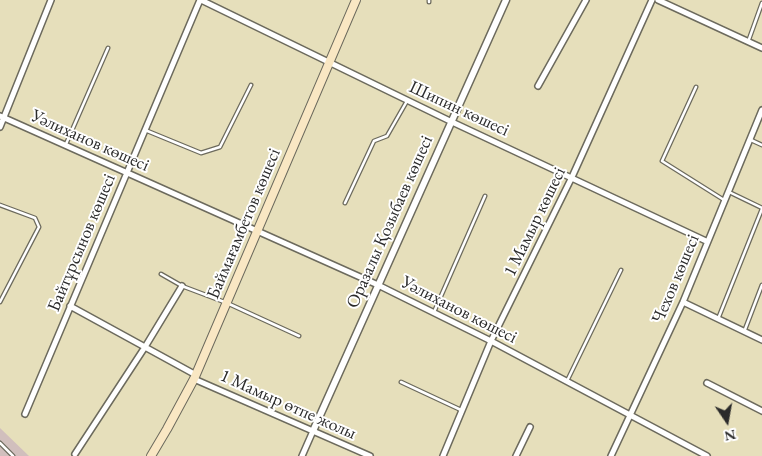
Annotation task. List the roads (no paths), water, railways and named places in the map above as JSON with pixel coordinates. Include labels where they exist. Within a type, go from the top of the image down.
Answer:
[{"type":"main road","name":"Баймағамбетов көшесі","points":[[151,456],[195,377],[356,0]]},
{"type":"street","points":[[0,127],[2,117],[50,0]]},
{"type":"street","name":"Шипин көшесі","points":[[200,0],[330,61],[452,122],[706,241]]},
{"type":"street","name":"Байтұрсынов көшесі","points":[[25,414],[200,0]]},
{"type":"street","name":"Оразалы Қозыбаев көшесі","points":[[302,456],[506,0]]},
{"type":"street","points":[[538,86],[586,0]]},
{"type":"street","name":"1 Мамыр көшесі","points":[[443,456],[491,341],[572,177],[652,0]]},
{"type":"street","points":[[658,0],[762,48]]},
{"type":"street","name":"Чехов көшесі","points":[[612,456],[683,302],[706,241],[762,110]]},
{"type":"street","name":"Уәлиханов көшесі","points":[[2,117],[378,285],[491,341],[630,414],[695,453],[707,456]]},
{"type":"street","points":[[75,454],[145,347],[182,286]]},
{"type":"street","points":[[683,302],[762,340]]},
{"type":"street","name":"1 Мамыр өтпе жолы","points":[[70,306],[195,377],[370,456]]},
{"type":"street","points":[[707,384],[762,411]]},
{"type":"street","points":[[516,456],[530,427]]},
{"type":"lane","points":[[748,42],[762,3]]},
{"type":"lane","points":[[66,146],[108,48]]},
{"type":"lane","points":[[145,130],[201,153],[220,148],[251,85]]},
{"type":"lane","points":[[696,87],[662,161],[724,200]]},
{"type":"lane","points":[[344,203],[374,141],[388,136],[408,100]]},
{"type":"lane","points":[[750,139],[762,145]]},
{"type":"lane","points":[[718,319],[762,209],[728,191]]},
{"type":"lane","points":[[434,313],[485,196]]},
{"type":"lane","points":[[0,205],[35,218],[39,227],[0,302]]},
{"type":"lane","points":[[567,381],[621,270]]},
{"type":"lane","points":[[161,274],[182,286],[228,303],[299,336]]},
{"type":"lane","points":[[744,332],[762,284]]},
{"type":"lane","points":[[401,382],[462,410]]},
{"type":"lane","points":[[0,444],[13,456]]}]
